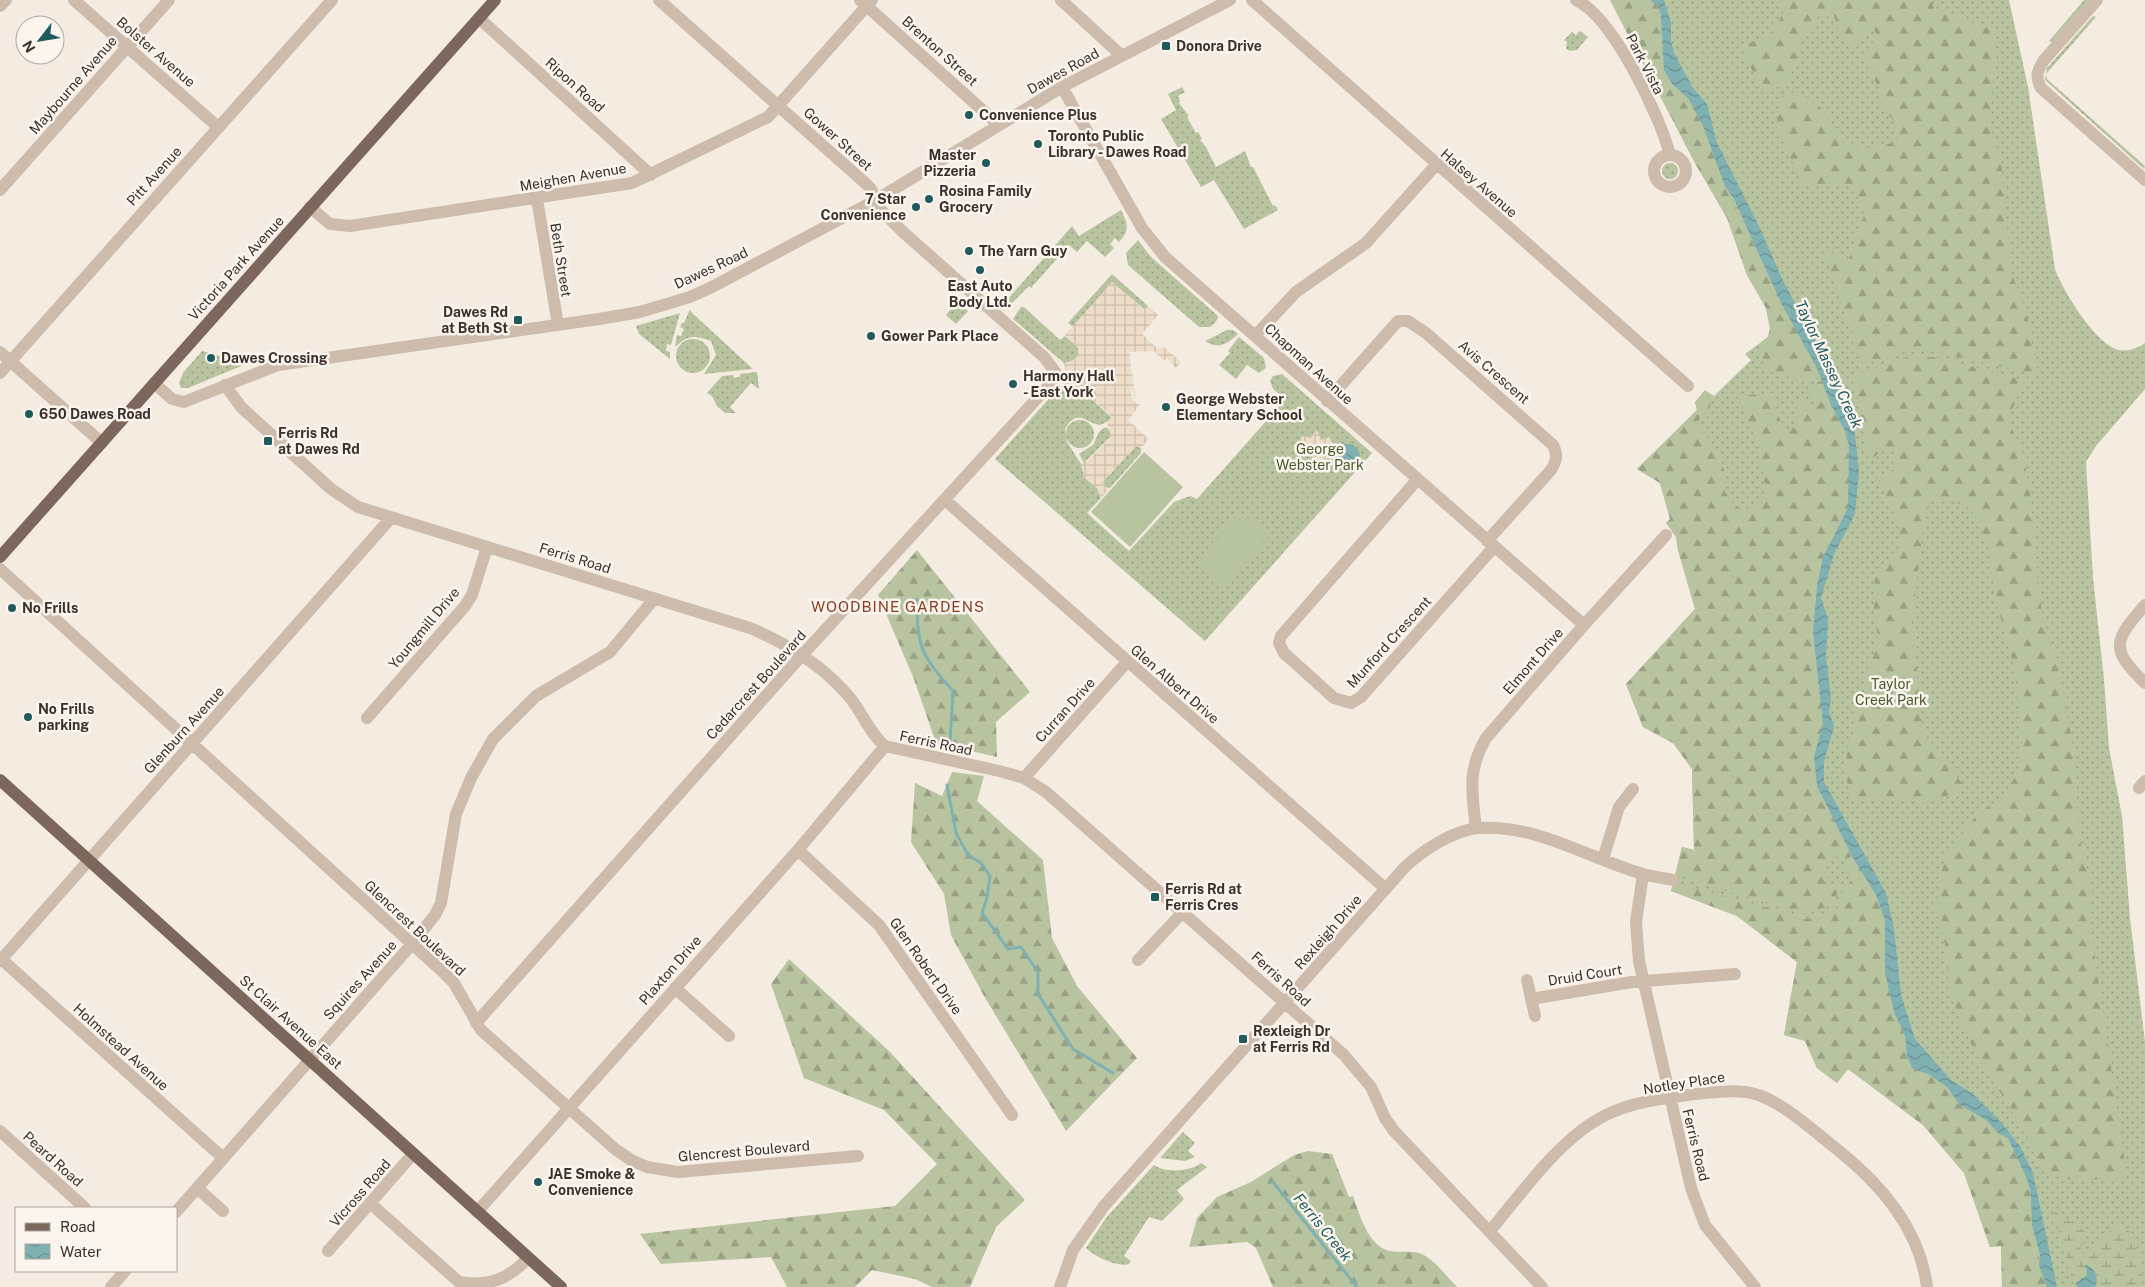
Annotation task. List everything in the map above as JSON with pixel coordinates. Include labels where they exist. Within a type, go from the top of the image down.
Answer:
[{"type":"main road","name":"Victoria Park Avenue","points":[[0,557],[495,0]]},
{"type":"main road","name":"St Clair Avenue East","points":[[0,780],[561,1287]]},
{"type":"street","points":[[0,6],[6,0]]},
{"type":"street","name":"Bolster Avenue","points":[[74,0],[218,127]]},
{"type":"street","name":"Maybourne Avenue","points":[[0,190],[169,0]]},
{"type":"street","name":"Pitt Avenue","points":[[0,373],[332,0]]},
{"type":"street","name":"Gower Street","points":[[659,0],[864,182],[881,210],[902,232],[1004,321],[1054,368]]},
{"type":"street","points":[[1061,0],[1122,56]]},
{"type":"street","name":"Dawes Road","points":[[154,383],[171,398],[182,402],[278,365],[640,312],[690,297],[876,200],[1062,87],[1230,0]]},
{"type":"street","name":"Halsey Avenue","points":[[1252,0],[1436,165],[1688,386]]},
{"type":"street","name":"Park Vista","points":[[1576,0],[1585,4],[1602,19],[1614,37],[1665,136],[1670,155]]},
{"type":"street","points":[[2097,0],[2044,60],[2036,71],[2037,81],[2041,88],[2145,180]]},
{"type":"street","name":"Meighen Avenue","points":[[310,207],[330,224],[350,226],[624,186],[768,117],[867,2]]},
{"type":"street","name":"Brenton Street","points":[[867,2],[999,125]]},
{"type":"street","name":"Ripon Road","points":[[479,18],[651,174]]},
{"type":"street","name":"Chapman Avenue","points":[[1062,87],[1142,228],[1165,257],[1416,480],[1584,625]]},
{"type":"street","points":[[1255,336],[1296,292],[1366,243],[1436,165]]},
{"type":"street","name":"Beth Street","points":[[536,199],[558,325]]},
{"type":"street","name":"Avis Crescent","points":[[1327,401],[1398,321],[1408,321],[1426,333],[1553,445],[1557,453],[1557,461],[1490,544]]},
{"type":"street","points":[[0,352],[102,443]]},
{"type":"street","name":"Cedarcrest Boulevard","points":[[476,1023],[802,655],[1055,379],[1056,373],[1054,368]]},
{"type":"street","name":"Ferris Road","points":[[226,385],[241,407],[330,489],[358,507],[390,519],[488,547],[750,628],[802,655],[846,694],[873,734],[885,746],[1024,778],[1046,792],[1183,912],[1358,1070],[1394,1131],[1542,1287]]},
{"type":"street","name":"Munford Crescent","points":[[1416,480],[1281,636],[1280,643],[1284,653],[1334,698],[1351,703],[1361,697],[1490,544]]},
{"type":"street","name":"Glen Albert Drive","points":[[945,500],[1386,889]]},
{"type":"street","name":"Glenburn Avenue","points":[[0,959],[390,519]]},
{"type":"street","name":"Elmont Drive","points":[[1476,828],[1471,789],[1475,761],[1482,745],[1584,625],[1666,535]]},
{"type":"street","name":"Youngmill Drive","points":[[367,718],[465,606],[472,595],[488,547]]},
{"type":"street","name":"Glencrest Boulevard","points":[[0,569],[454,983],[476,1023],[624,1156],[656,1170],[678,1172],[858,1156]]},
{"type":"street","name":"Squires Avenue","points":[[178,1210],[412,944],[435,915],[441,902],[456,814],[471,778],[493,739],[536,696],[610,652],[654,599]]},
{"type":"street","points":[[2145,605],[2125,628],[2119,641],[2120,654],[2126,664],[2145,683]]},
{"type":"street","name":"Curran Drive","points":[[1024,778],[1127,662]]},
{"type":"street","name":"Plaxton Drive","points":[[477,1212],[568,1107],[798,850],[885,746]]},
{"type":"street","points":[[1603,859],[1619,807],[1633,789]]},
{"type":"street","name":"Rexleigh Drive","points":[[1060,1287],[1073,1250],[1104,1206],[1286,1004],[1405,867],[1431,846],[1476,828],[1515,830],[1643,874],[1673,880]]},
{"type":"street","name":"Glen Robert Drive","points":[[798,850],[879,925],[1012,1115]]},
{"type":"street","name":"Ferris Road","points":[[1643,874],[1636,922],[1636,941],[1669,1098],[1696,1207],[1715,1240],[1755,1287]]},
{"type":"street","points":[[1138,960],[1183,912]]},
{"type":"street","name":"Holmstead Avenue","points":[[0,959],[223,1158]]},
{"type":"street","name":"Druid Court","points":[[1531,999],[1644,981],[1735,974]]},
{"type":"street","name":"Druid Court","points":[[1527,980],[1535,1016]]},
{"type":"street","points":[[675,988],[730,1036]]},
{"type":"street","name":"Notley Place","points":[[1490,1231],[1567,1142],[1605,1116],[1669,1098],[1733,1090],[1765,1098],[1792,1114],[1857,1165],[1881,1188],[1902,1216],[1915,1242],[1925,1271],[1927,1287]]},
{"type":"street","name":"Peard Road","points":[[0,1132],[84,1207]]},
{"type":"street","name":"Vicross Road","points":[[328,1251],[413,1154]]},
{"type":"street","points":[[197,1188],[223,1211]]},
{"type":"street","points":[[371,1204],[459,1282],[473,1285],[503,1280],[513,1274],[528,1258]]},
{"type":"street","points":[[111,1287],[124,1272]]},
{"type":"green space","name":"Taylor Creek Park","points":[[1610,0],[2009,0],[2028,87],[2055,269],[2081,316],[2100,338],[2119,350],[2133,349],[2145,343],[2145,389],[2096,446],[2086,462],[2093,578],[2109,748],[2122,816],[2130,918],[2145,1042],[2145,1287],[2002,1287],[2001,1246],[1990,1247],[1964,1173],[1923,1125],[1848,1069],[1837,1083],[1817,1068],[1805,1041],[1784,1035],[1797,962],[1737,916],[1671,891],[1682,847],[1694,850],[1692,769],[1673,743],[1643,727],[1626,684],[1695,609],[1676,537],[1666,523],[1670,519],[1660,483],[1637,469],[1697,410],[1695,402],[1705,390],[1714,396],[1751,360],[1745,354],[1768,337],[1770,328],[1766,308],[1747,275],[1727,218],[1695,163]]},
{"type":"green space","points":[[1610,0],[1650,0],[1658,6],[1664,70],[1673,85],[1688,98],[1703,126],[1725,186],[1820,377],[1798,383],[1794,377],[1777,375],[1764,367],[1760,343],[1768,337],[1770,328],[1766,308],[1747,275],[1727,218],[1695,163]]},
{"type":"green space","points":[[1777,0],[1931,0],[1935,13],[1948,11],[1966,21],[1995,29],[1991,128],[2001,160],[2011,271],[2027,315],[2038,375],[1936,352],[1908,352],[1863,365],[1822,246],[1848,262],[1865,213],[1853,186],[1803,186],[1776,125],[1782,96],[1798,91],[1824,110],[1844,144],[1871,148],[1898,141],[1894,121],[1882,108],[1881,93],[1866,62],[1870,47],[1877,36],[1874,29],[1868,29],[1850,48],[1841,39],[1833,13],[1819,15],[1800,45],[1790,79],[1764,95],[1746,57],[1744,45],[1773,33],[1786,6],[1777,3]]},
{"type":"green space","points":[[2084,0],[2089,0],[2052,42],[2049,41]]},
{"type":"green space","points":[[2093,16],[2096,17],[2046,74],[2047,68]]},
{"type":"green space","points":[[1580,31],[1588,37],[1577,50],[1570,51],[1566,49],[1567,42],[1564,40],[1572,32],[1576,35]]},
{"type":"green space","points":[[2046,74],[2047,79],[2145,166],[2144,169],[2045,80]]},
{"type":"green space","points":[[1182,87],[1185,92],[1178,96],[1179,103],[1189,116],[1187,117],[1196,133],[1198,132],[1202,139],[1200,140],[1206,147],[1216,167],[1245,151],[1251,167],[1253,167],[1273,206],[1275,205],[1278,210],[1244,229],[1214,180],[1201,187],[1161,119],[1176,110],[1168,94]]},
{"type":"green space","points":[[1670,163],[1678,171],[1670,179],[1662,171]]},
{"type":"green space","points":[[1121,210],[1127,227],[1125,234],[1119,242],[1115,238],[1110,244],[1114,248],[1105,257],[1087,241],[1077,252],[1069,245],[1031,288],[1029,286],[1004,311],[1001,307],[1072,226],[1079,236]]},
{"type":"green space","points":[[1138,240],[1151,257],[1218,316],[1216,322],[1210,327],[1199,327],[1128,265],[1126,253]]},
{"type":"green space","points":[[1112,274],[1148,306],[1145,310],[1112,282],[1073,327],[1068,323]]},
{"type":"green space","points":[[957,302],[968,311],[956,324],[946,315]]},
{"type":"green space","points":[[1021,307],[1024,307],[1060,340],[1065,336],[1078,348],[1078,356],[1072,361],[1064,363],[1013,319]]},
{"type":"green space","points":[[690,309],[753,369],[704,374],[716,355],[711,341],[691,337],[675,347],[677,335],[681,336],[684,329],[680,327],[684,323]]},
{"type":"green space","points":[[680,313],[671,345],[667,344],[666,351],[670,352],[670,359],[639,334],[636,326]]},
{"type":"green space","points":[[1227,330],[1233,330],[1238,334],[1222,345],[1214,345],[1205,341]]},
{"type":"green space","points":[[1239,337],[1264,358],[1266,368],[1259,373],[1247,365],[1236,379],[1219,365],[1230,353],[1228,351]]},
{"type":"green space","points":[[693,339],[700,340],[705,344],[709,349],[709,363],[705,368],[700,372],[693,373],[686,372],[681,368],[677,363],[676,356],[677,349],[681,344],[686,340]]},
{"type":"green space","points":[[202,351],[246,364],[188,388],[181,388],[179,383],[183,373]]},
{"type":"green space","points":[[1908,357],[1936,357],[2024,381],[2008,420],[2023,454],[2031,500],[2039,594],[2045,630],[2056,656],[2075,757],[2079,835],[2093,895],[2088,910],[2127,1177],[2076,1181],[2046,1174],[2036,1151],[1973,1048],[1950,995],[1946,949],[1936,908],[1943,865],[1952,844],[1979,813],[2004,796],[2020,768],[2022,742],[2015,670],[1996,601],[1987,538],[1970,508],[1946,499],[1930,501],[1924,519],[1912,624],[1922,723],[1929,743],[1966,788],[1926,804],[1901,799],[1853,801],[1846,778],[1847,750],[1860,698],[1878,641],[1873,598],[1876,570],[1901,553],[1898,521],[1877,477],[1895,469],[1894,450],[1884,449],[1869,461],[1854,381],[1857,374]]},
{"type":"green space","points":[[757,372],[759,389],[751,383],[730,407],[736,413],[725,413],[717,406],[712,396],[707,393],[722,376],[733,375],[734,378],[740,377],[740,374]]},
{"type":"green space","name":"George Webster Park","points":[[1282,374],[1372,453],[1205,641],[995,459],[1063,383],[1070,379],[1113,419],[1100,425],[1078,418],[1070,422],[1065,429],[1067,442],[1081,464],[1084,477],[1097,488],[1101,498],[1087,513],[1129,551],[1174,502],[1190,496],[1197,499],[1275,411],[1285,399],[1273,389],[1270,381],[1273,376]]},
{"type":"green space","points":[[1821,381],[1845,431],[1850,463],[1848,508],[1826,550],[1813,632],[1823,723],[1814,757],[1817,786],[1853,856],[1841,861],[1840,858],[1834,856],[1826,864],[1824,871],[1832,884],[1840,883],[1834,904],[1805,914],[1675,876],[1682,847],[1694,850],[1692,769],[1673,743],[1643,727],[1626,684],[1695,609],[1676,537],[1666,523],[1670,519],[1660,483],[1637,469],[1697,410],[1695,402],[1703,395],[1711,399],[1710,407],[1696,423],[1718,451],[1724,470],[1724,490],[1731,502],[1742,510],[1751,511],[1762,503],[1766,492],[1759,447],[1737,396],[1774,393],[1775,412],[1788,431],[1795,426],[1798,399],[1814,410],[1818,409],[1817,402],[1807,386]]},
{"type":"green space","points":[[1080,420],[1090,424],[1094,434],[1090,444],[1080,448],[1070,444],[1066,434],[1070,424]]},
{"type":"green space","points":[[1105,427],[1110,430],[1111,436],[1084,463],[1079,454],[1093,445],[1099,432]]},
{"type":"green space","points":[[1136,446],[1141,448],[1141,453],[1110,488],[1105,487],[1103,482]]},
{"type":"green space","points":[[1144,452],[1183,487],[1130,547],[1091,512]]},
{"type":"green space","points":[[1240,511],[1269,536],[1224,588],[1195,563]]},
{"type":"green space","points":[[917,550],[1030,692],[996,722],[997,757],[936,743],[914,679],[878,595]]},
{"type":"green space","points":[[952,772],[984,776],[977,801],[1043,860],[1052,938],[1077,986],[1137,1058],[1066,1131],[984,996],[951,935],[944,894],[911,842],[915,783],[942,796]]},
{"type":"green space","points":[[1855,860],[1876,895],[1885,920],[1885,973],[1894,1012],[1905,1036],[1907,1056],[1912,1068],[1930,1075],[1948,1088],[1959,1104],[1986,1120],[1998,1133],[2008,1138],[2027,1179],[2031,1194],[2032,1225],[2038,1242],[2039,1265],[2047,1287],[2002,1287],[2001,1246],[1990,1247],[1964,1173],[1923,1125],[1848,1069],[1837,1083],[1817,1068],[1805,1041],[1784,1035],[1797,962],[1737,916],[1671,891],[1673,882],[1807,919],[1837,910],[1845,884],[1849,884],[1852,879],[1843,865]]},
{"type":"green space","points":[[789,959],[890,1052],[1025,1200],[996,1227],[970,1287],[932,1287],[915,1279],[872,1270],[855,1287],[787,1287],[771,1257],[661,1264],[640,1234],[895,1206],[937,1164],[884,1110],[804,1078],[771,984]]},
{"type":"green space","points":[[1183,1132],[1195,1143],[1188,1151],[1195,1157],[1185,1161],[1160,1158]]},
{"type":"green space","points":[[1308,1151],[1332,1154],[1349,1197],[1353,1196],[1364,1226],[1378,1245],[1384,1249],[1397,1252],[1415,1252],[1424,1255],[1435,1263],[1457,1287],[1273,1287],[1256,1248],[1247,1242],[1189,1247],[1197,1218],[1217,1197],[1251,1182],[1294,1155]]},
{"type":"green space","points":[[1201,1163],[1207,1167],[1177,1190],[1184,1199],[1162,1221],[1149,1217],[1124,1256],[1131,1261],[1129,1264],[1119,1264],[1106,1260],[1086,1248],[1106,1218],[1154,1165],[1164,1169],[1184,1170]]},
{"type":"green space","points":[[2054,1211],[2084,1231],[2085,1239],[2080,1248],[2084,1255],[2095,1248],[2110,1231],[2121,1224],[2132,1234],[2143,1273],[2142,1287],[2095,1287],[2097,1282],[2087,1265],[2087,1275],[2076,1283],[2077,1287],[2074,1287]]},
{"type":"shaded area","points":[[1112,282],[1144,310],[1148,306],[1158,315],[1142,334],[1159,350],[1163,346],[1181,362],[1176,368],[1168,359],[1163,360],[1154,351],[1129,352],[1136,402],[1133,388],[1131,396],[1134,402],[1140,405],[1128,420],[1149,439],[1141,448],[1136,446],[1103,482],[1105,487],[1110,488],[1101,498],[1097,488],[1084,477],[1081,464],[1082,461],[1087,462],[1111,437],[1107,422],[1112,417],[1070,379],[1063,383],[1067,377],[1064,363],[1072,361],[1078,356],[1078,348],[1065,335]]},
{"type":"shaded area","points":[[1315,430],[1318,432],[1321,440],[1329,437],[1336,448],[1334,459],[1329,458],[1316,464],[1308,447],[1300,438],[1303,436],[1311,438]]},
{"type":"water","points":[[1650,0],[1664,0],[1671,23],[1671,41],[1674,53],[1693,88],[1707,104],[1717,143],[1759,226],[1783,281],[1831,369],[1833,381],[1842,394],[1844,404],[1854,426],[1859,472],[1855,514],[1834,554],[1821,598],[1828,619],[1826,657],[1831,699],[1829,711],[1834,726],[1824,762],[1824,782],[1886,893],[1894,929],[1901,995],[1915,1039],[1951,1080],[1973,1094],[2000,1121],[2020,1146],[2033,1173],[2057,1287],[2047,1287],[2039,1265],[2040,1255],[2032,1225],[2031,1194],[2027,1179],[2008,1138],[1998,1133],[1986,1120],[1959,1104],[1948,1088],[1930,1075],[1912,1068],[1907,1056],[1905,1036],[1894,1012],[1885,973],[1885,920],[1876,895],[1853,858],[1817,786],[1814,757],[1823,723],[1813,632],[1817,586],[1823,557],[1848,508],[1849,446],[1845,431],[1831,405],[1817,368],[1781,303],[1734,199],[1725,186],[1703,126],[1688,98],[1673,85],[1664,70],[1661,15],[1658,6]]},
{"type":"water","points":[[1347,444],[1356,448],[1360,457],[1356,466],[1347,470],[1338,466],[1334,457],[1338,448]]},
{"type":"water","points":[[2086,1264],[2095,1274],[2097,1280],[2095,1287],[2077,1287],[2076,1283],[2087,1275]]},
{"type":"waterway","points":[[917,599],[918,629],[923,650],[934,668],[953,691],[950,743]]},
{"type":"waterway","points":[[947,785],[956,833],[968,855],[981,863],[990,876],[987,898],[982,913],[1008,949],[1021,947],[1038,972],[1038,994],[1073,1049],[1113,1073]]},
{"type":"waterway","name":"Ferris Creek","points":[[1272,1181],[1357,1287]]},
{"type":"place","name":"Donora Drive","points":[[1166,46]]},
{"type":"place","name":"Convenience Plus","points":[[969,115]]},
{"type":"place","name":"Toronto Public Library - Dawes Road","points":[[1038,144]]},
{"type":"place","name":"Master Pizzeria","points":[[986,163]]},
{"type":"place","name":"Rosina Family Grocery","points":[[929,199]]},
{"type":"place","name":"7 Star Convenience","points":[[916,207]]},
{"type":"place","name":"The Yarn Guy","points":[[969,251]]},
{"type":"place","name":"East Auto Body Ltd.","points":[[980,270]]},
{"type":"place","name":"Dawes Rd at Beth St","points":[[518,320]]},
{"type":"place","name":"Gower Park Place","points":[[871,336]]},
{"type":"place","name":"Dawes Crossing","points":[[211,358]]},
{"type":"place","name":"Harmony Hall - East York","points":[[1013,384]]},
{"type":"place","name":"George Webster Elementary School","points":[[1166,407]]},
{"type":"place","name":"650 Dawes Road","points":[[29,414]]},
{"type":"place","name":"Ferris Rd at Dawes Rd","points":[[268,441]]},
{"type":"place","name":"No Frills","points":[[12,608]]},
{"type":"place","name":"No Frills parking","points":[[28,717]]},
{"type":"place","name":"Ferris Rd at Ferris Cres","points":[[1155,897]]},
{"type":"place","name":"Rexleigh Dr at Ferris Rd","points":[[1243,1039]]},
{"type":"place","name":"JAE Smoke & Convenience","points":[[538,1182]]},
{"type":"district","name":"WOODBINE GARDENS","points":[[898,606]]},
{"type":"water label","name":"Taylor Massey Creek","points":[[1829,364]]}]
